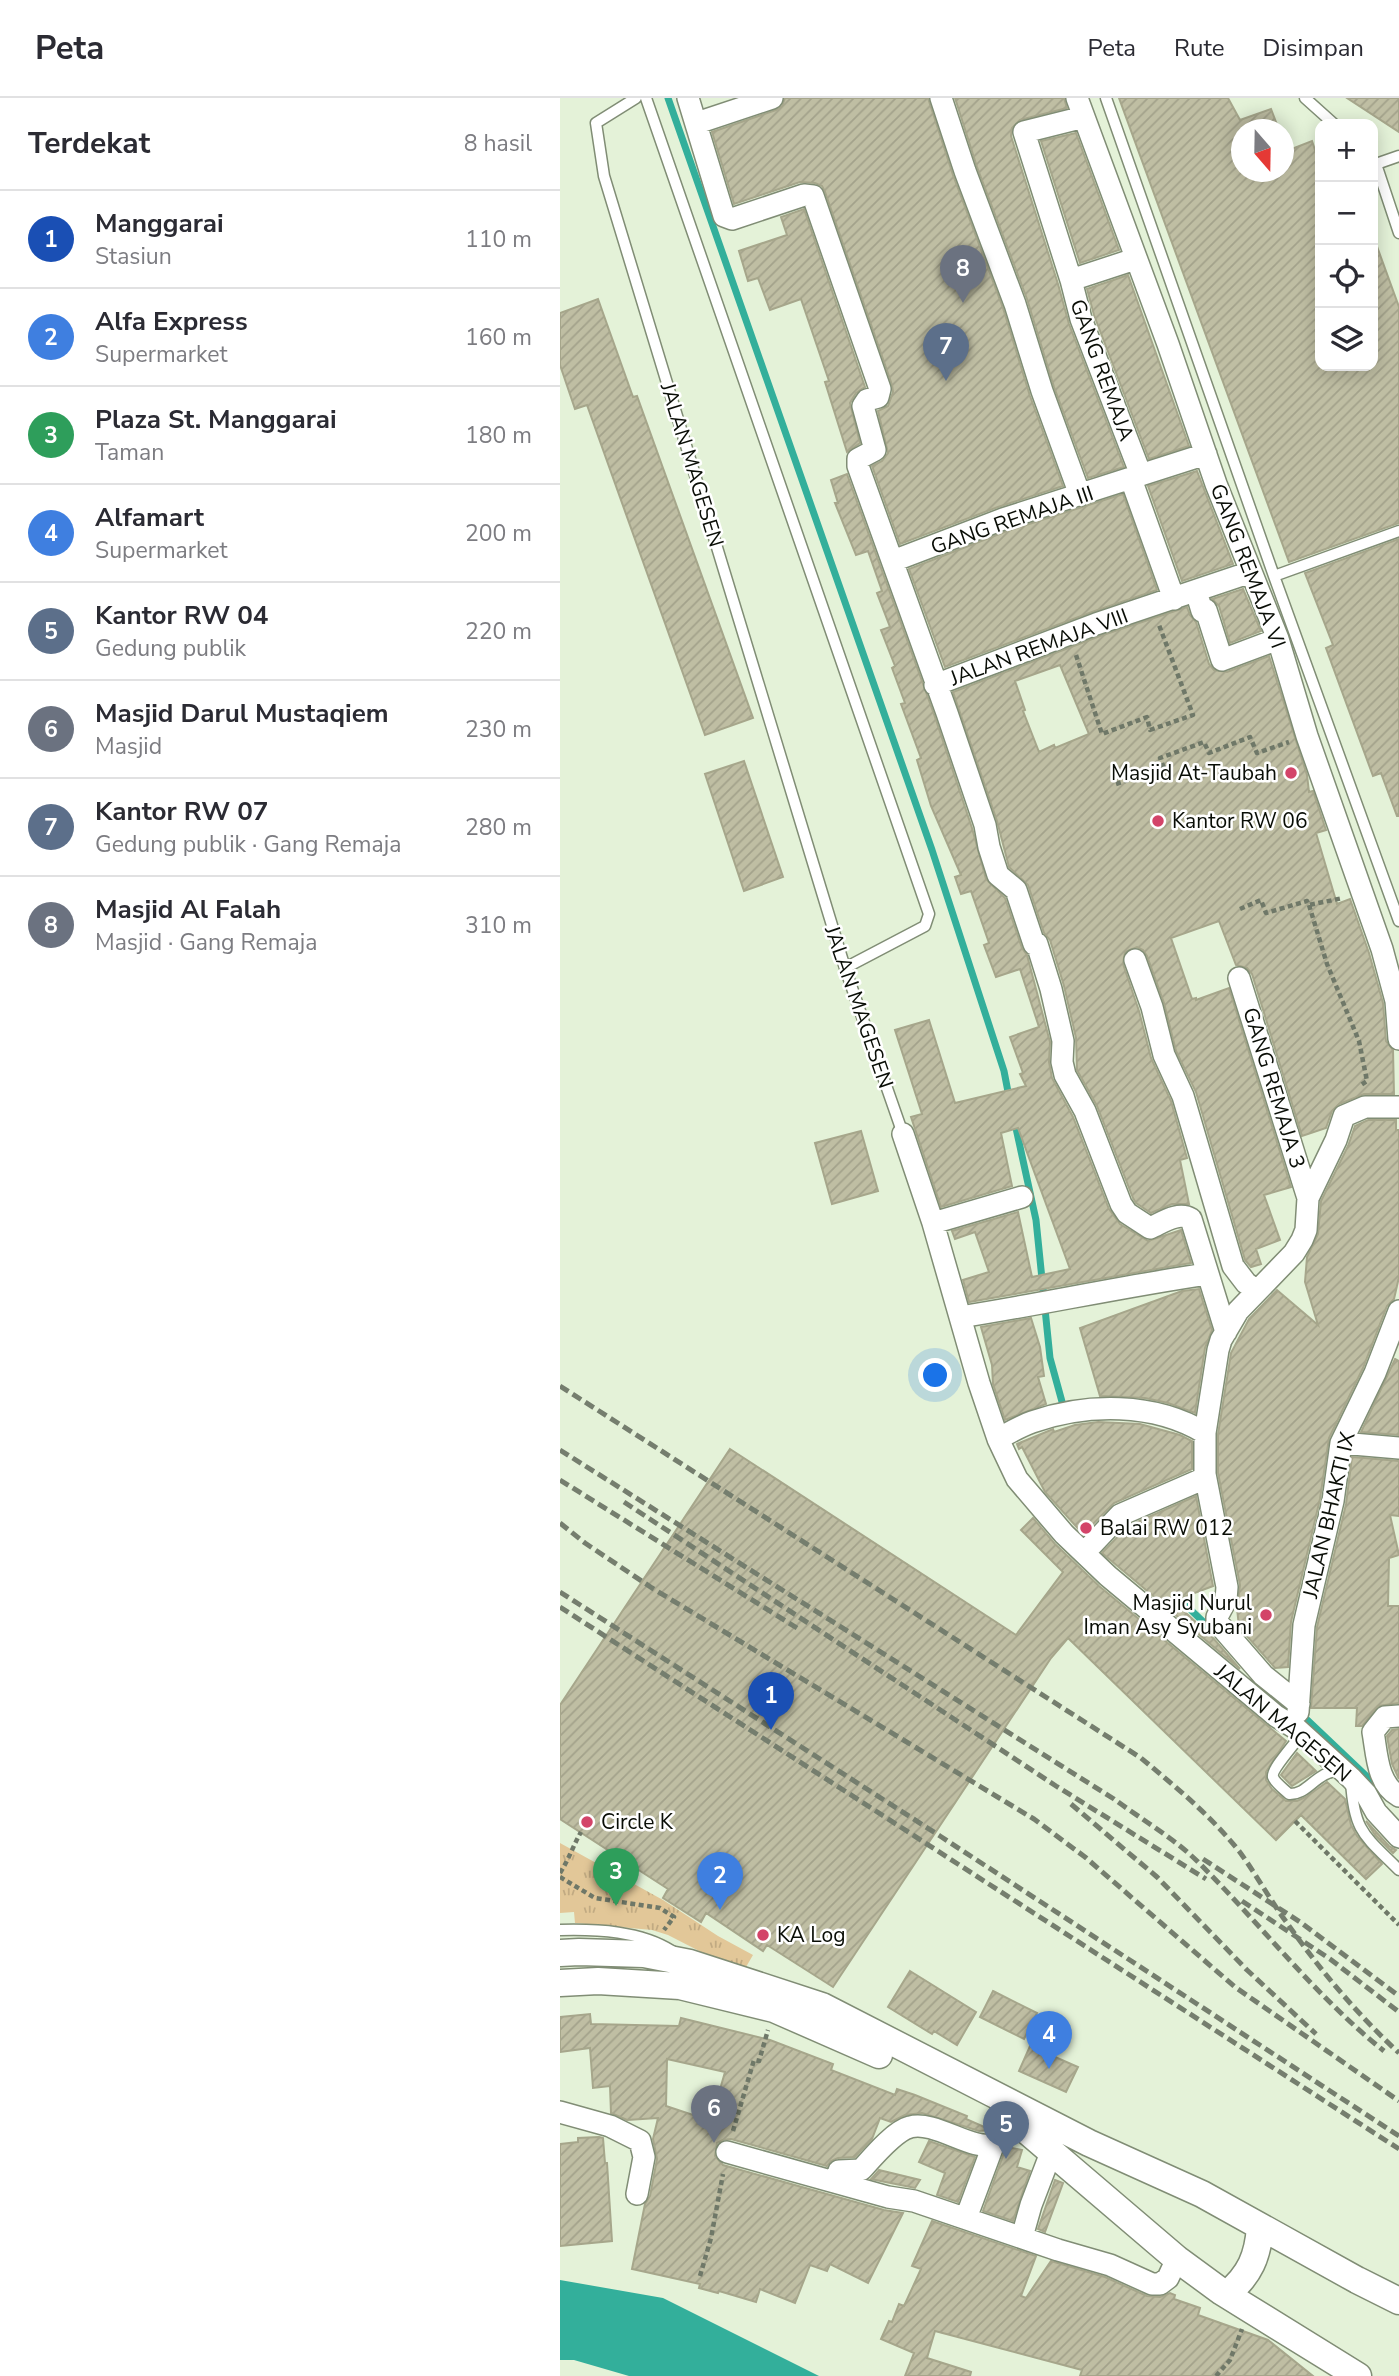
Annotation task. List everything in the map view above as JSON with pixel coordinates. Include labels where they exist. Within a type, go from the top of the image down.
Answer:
[{"type":"street","points":[[688,98],[724,216],[735,219],[804,195],[813,196],[880,389],[878,397],[867,400],[863,406],[875,450],[858,459],[858,466],[935,685]]},
{"type":"street","points":[[697,123],[772,98]]},
{"type":"street","points":[[941,98],[1080,495]]},
{"type":"street","name":"GANG REMAJA","points":[[1080,107],[1024,132],[1081,319],[1136,477],[1164,603]]},
{"type":"street","name":"GANG REMAJA VI","points":[[1080,107],[1206,454],[1278,639],[1307,736],[1382,949],[1396,1001],[1399,1039]]},
{"type":"street","points":[[1071,280],[1135,259]]},
{"type":"street","name":"GANG REMAJA III","points":[[893,561],[1003,519],[1206,454]]},
{"type":"street","name":"JALAN REMAJA VIII","points":[[1207,1274],[1191,1219],[1178,1216],[1150,1228],[1127,1213],[1121,1204],[1085,1111],[1065,1074],[1062,1062],[1063,1041],[1037,944],[1034,944],[1016,890],[998,875],[974,794],[935,685],[1070,634],[1251,572]]},
{"type":"street","points":[[1196,592],[1202,611],[1206,610],[1222,660],[1278,639]]},
{"type":"street","points":[[1135,960],[1152,1007],[1164,1055],[1183,1096],[1233,1266],[1246,1283],[1257,1291]]},
{"type":"street","name":"GANG REMAJA 3","points":[[1239,978],[1308,1198]]},
{"type":"street","points":[[1299,1719],[1217,1622],[1226,1600],[1226,1576],[1205,1478],[1205,1433],[1218,1350],[1238,1311],[1302,1240],[1306,1230],[1308,1198],[1333,1149],[1344,1116],[1365,1107],[1399,1107]]},
{"type":"street","name":"JALAN MAGESEN","points":[[902,1134],[933,1223],[998,1439],[1017,1479],[1064,1534],[1200,1654],[1276,1716],[1299,1719],[1366,1794],[1376,1812],[1399,1837]]},
{"type":"street","points":[[933,1223],[1022,1197]]},
{"type":"street","points":[[960,1317],[1207,1274],[1226,1332]]},
{"type":"street","name":"JALAN BHAKTI IX","points":[[1299,1719],[1304,1625],[1333,1501],[1341,1443],[1376,1373],[1399,1311]]},
{"type":"street","points":[[998,1439],[1031,1422],[1123,1407],[1166,1416],[1205,1433]]},
{"type":"street","points":[[1341,1443],[1399,1448]]},
{"type":"street","points":[[1084,1553],[1112,1522],[1205,1478]]},
{"type":"street","points":[[1399,1716],[1385,1717],[1373,1732],[1382,1776],[1392,1792],[1399,1796]]},
{"type":"street","name":"JALAN MAGESEN","points":[[1366,1794],[1388,1801],[1399,1810]]},
{"type":"street","points":[[560,1953],[644,1954],[690,1963],[822,2007],[1089,2143],[1202,2194],[1399,2301]]},
{"type":"street","points":[[560,1983],[598,1981],[680,1986],[774,2009],[853,2042],[1020,2124],[1177,2259],[1227,2294],[1358,2376]]},
{"type":"street","points":[[560,2112],[610,2126],[640,2141],[644,2157],[638,2194]]},
{"type":"street","points":[[835,2182],[839,2171],[861,2170],[901,2131],[911,2126],[923,2126],[983,2146],[995,2143],[1020,2124]]},
{"type":"street","points":[[966,2218],[995,2143]]},
{"type":"street","points":[[1022,2237],[1052,2150]]},
{"type":"street","points":[[727,2152],[888,2197],[914,2201],[1110,2265],[1152,2284],[1160,2284],[1168,2278],[1177,2259]]},
{"type":"street","points":[[1227,2294],[1241,2283],[1252,2267],[1259,2247],[1260,2227]]},
{"type":"lane","name":"JALAN MAGESEN","points":[[636,98],[596,123],[604,176],[845,968],[902,1134]]},
{"type":"lane","points":[[646,98],[929,914],[925,926],[845,968]]},
{"type":"lane","points":[[1106,98],[1399,921]]},
{"type":"lane","points":[[1305,98],[1328,119]]},
{"type":"lane","points":[[1378,161],[1399,156]]},
{"type":"lane","points":[[1378,173],[1399,233]]},
{"type":"lane","points":[[1274,576],[1399,531]]},
{"type":"lane","points":[[1299,1719],[1292,1749],[1274,1767],[1272,1774],[1289,1794],[1301,1792],[1321,1775],[1331,1771],[1346,1774],[1353,1812],[1362,1832],[1399,1870]]},
{"type":"lane","points":[[560,1930],[620,1934],[655,1940],[690,1963]]},
{"type":"path","points":[[1070,634],[1102,734],[1147,717],[1150,730],[1193,715],[1182,682],[1179,682],[1164,603]]},
{"type":"path","points":[[1116,784],[1164,768],[1160,758],[1205,742],[1209,753],[1250,737],[1256,753],[1307,736]]},
{"type":"path","points":[[1309,905],[1361,893]]},
{"type":"path","points":[[1240,909],[1261,900],[1266,913],[1307,901],[1327,964],[1359,1041],[1367,1082],[1361,1084],[1365,1107]]},
{"type":"path","points":[[1295,1821],[1399,1926]]},
{"type":"path","points":[[581,1832],[560,1875],[595,1898],[660,1908],[674,1917],[655,1940]]},
{"type":"path","points":[[614,1901],[624,1885],[623,1878],[631,1865]]},
{"type":"path","points":[[1216,2376],[1230,2360],[1243,2328],[1254,2311]]},
{"type":"green space","points":[[560,1843],[663,1900],[753,1955],[746,1967],[707,1955],[652,1930],[575,1923],[574,1912],[560,1913]]},
{"type":"water","points":[[560,2280],[663,2298],[819,2376],[629,2376],[574,2360],[560,2360]]},
{"type":"building","points":[[785,98],[928,98],[1063,486],[900,544],[872,466],[882,461],[888,453],[878,411],[888,406],[893,392],[892,385],[825,192],[822,186],[815,183],[800,182],[734,204],[712,132],[776,110],[782,106]]},
{"type":"building","points":[[955,98],[1064,98],[1067,108],[1020,120],[1012,128],[1011,136],[1069,324],[1124,467],[1088,478]]},
{"type":"building","points":[[1119,98],[1228,98],[1239,119],[1231,119],[1231,182],[1294,182],[1294,148],[1312,141],[1315,150],[1315,371],[1378,371],[1378,249],[1399,307],[1399,523],[1289,562]]},
{"type":"building","points":[[1347,98],[1399,98],[1399,132]]},
{"type":"building","points":[[1271,109],[1275,119],[1243,119]]},
{"type":"building","points":[[1076,133],[1119,250],[1080,263],[1041,141]]},
{"type":"building","points":[[804,209],[865,387],[856,393],[850,403],[860,443],[847,452],[825,382],[829,381],[801,299],[770,310],[758,278],[748,281],[739,251],[787,235],[781,217]]},
{"type":"building","points":[[1128,275],[1189,446],[1149,459],[1094,315],[1087,289]]},
{"type":"building","points":[[598,299],[633,397],[637,396],[753,718],[705,735],[587,405],[575,409],[560,365],[560,313]]},
{"type":"building","points":[[1197,471],[1233,564],[1182,581],[1148,486]]},
{"type":"building","points":[[847,474],[935,717],[986,879],[1005,898],[1022,948],[1027,955],[1050,1042],[1049,1062],[1052,1078],[1073,1117],[1109,1209],[1120,1224],[1148,1241],[1181,1230],[1191,1263],[969,1302],[963,1280],[989,1272],[975,1232],[955,1239],[952,1231],[1018,1212],[1032,1277],[1070,1269],[1018,1128],[1001,1133],[1012,1186],[941,1207],[911,1117],[922,1114],[895,1030],[929,1020],[955,1103],[1026,1086],[1010,1037],[1039,1027],[1020,969],[996,977],[984,945],[989,943],[971,891],[961,894],[955,877],[961,875],[931,806],[917,760],[921,758],[901,704],[905,703],[892,668],[895,666],[881,630],[890,627],[877,593],[882,591],[868,551],[856,555],[835,503],[838,503],[831,480]]},
{"type":"building","points":[[1123,494],[1157,590],[945,667],[909,569],[1007,531]]},
{"type":"building","points":[[1399,539],[1397,816],[1381,773],[1373,776],[1326,648],[1333,645],[1305,573]]},
{"type":"building","points":[[1243,589],[1261,631],[1230,643],[1219,606],[1212,599]]},
{"type":"building","points":[[1187,607],[1196,622],[1209,664],[1214,670],[1227,672],[1269,656],[1307,775],[1309,792],[1313,791],[1326,830],[1316,833],[1337,904],[1350,899],[1383,1003],[1386,1041],[1393,1050],[1394,1094],[1364,1094],[1339,1104],[1332,1111],[1326,1128],[1302,1136],[1252,974],[1247,968],[1236,965],[1219,921],[1171,938],[1192,999],[1229,988],[1291,1187],[1264,1195],[1280,1240],[1256,1249],[1261,1264],[1251,1267],[1245,1260],[1196,1092],[1176,1051],[1164,1003],[1147,956],[1137,947],[1125,952],[1123,964],[1151,1058],[1171,1101],[1187,1158],[1180,1160],[1189,1204],[1172,1204],[1151,1213],[1133,1198],[1097,1106],[1077,1070],[1076,1038],[1050,940],[1044,933],[1028,885],[1009,867],[997,821],[953,692],[1100,636]],"holes":[[[1060,665],[1089,734],[1039,752],[1015,681]]]},
{"type":"building","points":[[744,761],[783,877],[744,891],[705,774]]},
{"type":"building","points":[[1368,1120],[1396,1120],[1396,1130],[1399,1130],[1399,1277],[1394,1299],[1387,1306],[1363,1368],[1329,1438],[1320,1499],[1291,1622],[1288,1667],[1275,1668],[1239,1627],[1237,1608],[1240,1585],[1218,1473],[1218,1434],[1231,1353],[1249,1319],[1277,1290],[1318,1325],[1305,1282],[1307,1257],[1318,1234],[1321,1201],[1355,1126]]},
{"type":"building","points":[[861,1131],[878,1191],[832,1204],[815,1143]]},
{"type":"building","points":[[1199,1289],[1212,1330],[1205,1348],[1195,1413],[1145,1398],[1100,1396],[1080,1328],[1182,1291]]},
{"type":"building","points":[[1031,1318],[1040,1347],[1044,1376],[1038,1377],[1046,1404],[1005,1420],[993,1384],[992,1365],[981,1327]]},
{"type":"building","points":[[1395,1359],[1399,1361],[1399,1435],[1361,1432]]},
{"type":"building","points":[[1098,1422],[1140,1424],[1192,1441],[1192,1469],[1114,1503],[1083,1534],[1045,1492],[1022,1447],[1019,1449],[1017,1444],[1053,1429],[1054,1432],[1075,1425]]},
{"type":"building","points":[[730,1449],[1016,1635],[1063,1572],[1021,1530],[1033,1518],[1055,1544],[1099,1586],[1286,1741],[1266,1772],[1266,1780],[1272,1789],[1286,1801],[1297,1801],[1327,1782],[1345,1799],[1351,1825],[1357,1836],[1382,1864],[1366,1879],[1301,1815],[1276,1840],[1068,1638],[1051,1658],[833,1987],[767,1945],[763,1951],[706,1913],[701,1922],[663,1898],[668,1889],[560,1819],[560,1705]]},
{"type":"building","points":[[1352,1457],[1399,1461],[1399,1516],[1390,1515],[1399,1555],[1389,1558],[1388,1606],[1399,1606],[1399,1703],[1378,1706],[1362,1726],[1356,1726],[1357,1708],[1311,1708],[1317,1627],[1346,1504]]},
{"type":"building","points":[[1196,1496],[1213,1586],[1173,1601],[1214,1639],[1240,1669],[1102,1553],[1128,1526]]},
{"type":"building","points":[[1399,1729],[1399,1779],[1392,1764],[1387,1736],[1392,1730]]},
{"type":"building","points":[[1297,1753],[1316,1771],[1292,1786],[1281,1775]]},
{"type":"building","points":[[1366,1821],[1396,1850],[1393,1853],[1375,1835]]},
{"type":"building","points":[[910,1971],[976,2012],[957,2045],[934,2031],[932,2034],[888,2007]]},
{"type":"building","points":[[993,1991],[1037,2013],[1024,2039],[980,2017]]},
{"type":"building","points":[[590,2014],[591,2024],[679,2026],[681,2018],[770,2040],[833,2064],[831,2070],[895,2095],[897,2089],[915,2095],[967,2116],[966,2119],[991,2130],[979,2131],[922,2113],[905,2115],[891,2122],[880,2118],[872,2139],[855,2157],[838,2158],[827,2166],[731,2139],[717,2143],[715,2156],[723,2165],[903,2213],[868,2283],[830,2264],[827,2271],[810,2265],[795,2303],[760,2289],[756,2302],[719,2291],[718,2293],[699,2288],[700,2284],[632,2269],[657,2159],[653,2139],[658,2118],[627,2120],[611,2113],[610,2086],[593,2088],[590,2048],[560,2052],[560,2017]],"holes":[[[667,2059],[725,2072],[711,2121],[666,2106]]]},
{"type":"building","points":[[1030,2046],[1078,2067],[1066,2092],[1019,2071]]},
{"type":"building","points":[[578,2138],[603,2138],[607,2163],[612,2241],[560,2246],[560,2144],[578,2142]]},
{"type":"building","points":[[929,2141],[975,2157],[958,2202],[937,2195],[945,2173],[919,2162]]},
{"type":"building","points":[[1012,2148],[1022,2150],[1017,2167],[1030,2171],[1013,2221],[983,2211],[1004,2153]]},
{"type":"building","points":[[879,2170],[920,2180],[915,2188],[871,2179]]},
{"type":"building","points":[[1055,2180],[1063,2183],[1045,2232],[1038,2229]]},
{"type":"building","points":[[932,2221],[1036,2256],[1021,2296],[1026,2298],[1051,2261],[1105,2277],[1147,2296],[1160,2297],[1170,2293],[1175,2295],[1174,2299],[1200,2308],[1198,2315],[1268,2340],[1313,2376],[1080,2376],[1082,2370],[935,2331],[927,2358],[971,2372],[970,2376],[905,2376],[914,2353],[881,2339],[899,2304],[904,2306],[921,2269],[912,2266]]},
{"type":"waterway","points":[[668,98],[932,850],[1004,1071],[1009,1097]]},
{"type":"waterway","points":[[1014,1119],[1036,1220],[1050,1358],[1064,1409]]},
{"type":"waterway","points":[[1174,1594],[1214,1632]]},
{"type":"waterway","points":[[1301,1714],[1379,1788]]},
{"type":"railway","points":[[560,1386],[1141,1758],[1193,1802],[1228,1838],[1326,1975],[1368,2023],[1399,2053]]},
{"type":"railway","points":[[560,1450],[1114,1799],[1167,1836],[1196,1860],[1311,1983],[1384,2051]]},
{"type":"railway","points":[[560,1480],[797,1628]]},
{"type":"railway","points":[[624,1502],[1056,1786],[1206,1879]]},
{"type":"railway","points":[[560,1523],[652,1588],[1034,1819],[1085,1857],[1235,1987],[1399,2101]]},
{"type":"railway","points":[[560,1592],[1399,2136]]},
{"type":"railway","points":[[560,1607],[1399,2149]]},
{"type":"railway","points":[[1071,1804],[1157,1877],[1247,1970],[1316,2034]]},
{"type":"railway","points":[[1203,1859],[1300,1922],[1399,1996]]},
{"type":"railway","points":[[1242,1901],[1330,1959],[1399,2012]]},
{"type":"place","name":"Masjid Al Falah","points":[[963,303]]},
{"type":"place","name":"Kantor RW 07","points":[[946,381]]},
{"type":"place","name":"Masjid At-Taubah","points":[[1291,773]]},
{"type":"place","name":"Kantor RW 06","points":[[1158,821]]},
{"type":"place","name":"Balai RW 012","points":[[1086,1528]]},
{"type":"place","name":"Masjid Nurul Iman Asy Syubani","points":[[1266,1615]]},
{"type":"place","name":"Manggarai","points":[[771,1730]]},
{"type":"place","name":"Circle K","points":[[587,1822]]},
{"type":"place","name":"Plaza St. Manggarai","points":[[616,1906]]},
{"type":"place","name":"Alfa Express","points":[[720,1910]]},
{"type":"place","name":"KA Log","points":[[763,1935]]},
{"type":"place","name":"Alfamart","points":[[1049,2069]]},
{"type":"place","name":"Masjid Darul Mustaqiem","points":[[714,2143]]},
{"type":"place","name":"Kantor RW 04","points":[[1006,2159]]}]
